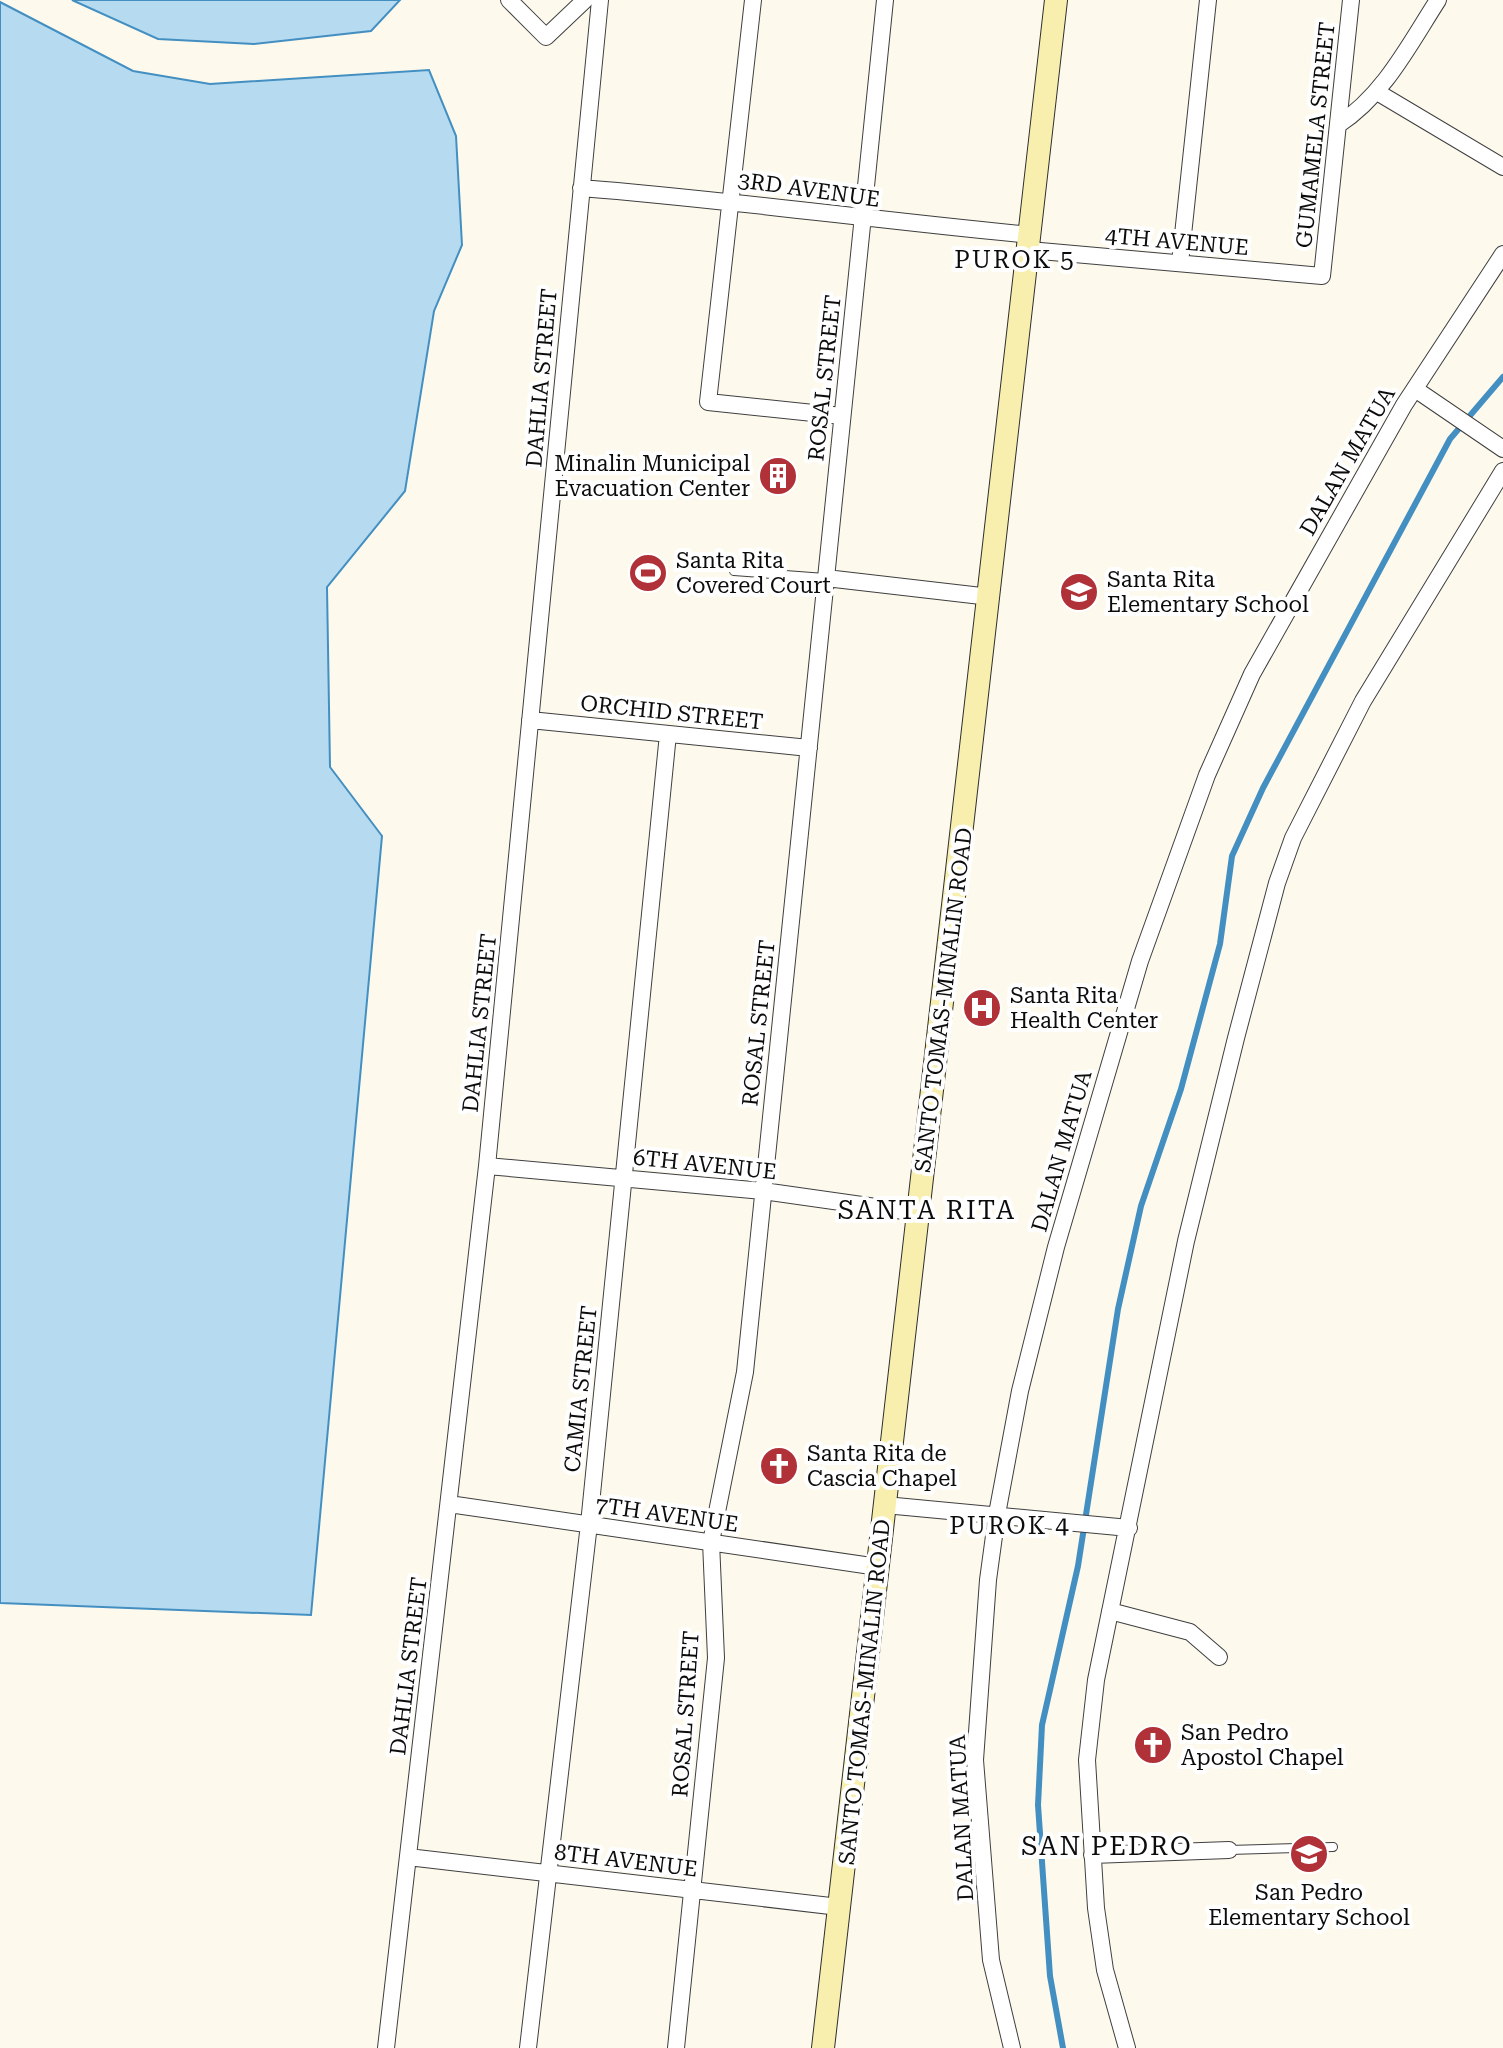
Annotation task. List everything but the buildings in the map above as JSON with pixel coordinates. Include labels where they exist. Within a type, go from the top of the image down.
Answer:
[{"type":"main road","name":"SANTO TOMAS-MINALIN ROAD","points":[[823,2048],[1056,0]]},
{"type":"street","points":[[509,0],[546,37],[585,0]]},
{"type":"street","name":"DAHLIA STREET","points":[[386,2048],[487,1166],[600,0]]},
{"type":"street","points":[[753,0],[708,402],[842,416]]},
{"type":"street","name":"ROSAL STREET","points":[[676,2048],[716,1658],[711,1542],[745,1372],[885,0]]},
{"type":"street","points":[[1180,263],[1208,0]]},
{"type":"street","name":"GUMAMELA STREET","points":[[1322,276],[1351,0]]},
{"type":"street","points":[[1338,125],[1362,110],[1377,92],[1438,0]]},
{"type":"street","points":[[1377,92],[1503,167]]},
{"type":"street","name":"3RD AVENUE","points":[[581,188],[731,200],[1030,242]]},
{"type":"street","name":"4TH AVENUE","points":[[1030,242],[1180,263],[1322,276]]},
{"type":"street","name":"DALAN MATUA","points":[[1012,2048],[991,1960],[975,1760],[988,1580],[997,1514],[1020,1391],[1056,1247],[1140,961],[1188,825],[1252,674],[1344,508],[1415,389],[1503,254]]},
{"type":"street","points":[[1415,389],[1503,449]]},
{"type":"street","points":[[1127,2048],[1105,1970],[1092,1855],[1087,1760],[1096,1680],[1186,1241],[1282,868],[1293,838],[1363,701],[1503,471]]},
{"type":"street","points":[[826,578],[990,597]]},
{"type":"street","name":"ORCHID STREET","points":[[530,720],[809,748]]},
{"type":"street","name":"CAMIA STREET","points":[[528,2048],[545,1872],[589,1524],[668,734]]},
{"type":"street","name":"6TH AVENUE","points":[[487,1166],[763,1191],[918,1213]]},
{"type":"street","name":"7TH AVENUE","points":[[449,1504],[878,1567]]},
{"type":"street","points":[[885,1505],[1129,1528]]},
{"type":"street","points":[[1110,1611],[1190,1632],[1219,1657]]},
{"type":"street","points":[[1092,1855],[1229,1850]]},
{"type":"street","name":"8TH AVENUE","points":[[408,1857],[839,1907]]},
{"type":"lane","points":[[734,571],[826,578]]},
{"type":"lane","points":[[1229,1850],[1333,1847]]},
{"type":"water","points":[[72,0],[400,0],[371,31],[254,44],[158,39]]},
{"type":"water","points":[[0,2],[133,71],[210,84],[429,70],[456,136],[462,245],[434,311],[405,491],[327,587],[330,767],[382,836],[311,1615],[0,1603]]},
{"type":"waterway","points":[[1063,2048],[1050,1976],[1038,1805],[1042,1725],[1078,1566],[1118,1309],[1141,1206],[1181,1089],[1220,944],[1232,856],[1263,788],[1450,439],[1503,377]]},
{"type":"place","name":"Minalin Municipal Evacuation Center","points":[[778,476]]},
{"type":"place","name":"Santa Rita Covered Court","points":[[648,573]]},
{"type":"place","name":"Santa Rita Elementary School","points":[[1079,592]]},
{"type":"place","name":"Santa Rita Health Center","points":[[982,1008]]},
{"type":"place","name":"Santa Rita de Cascia Chapel","points":[[779,1466]]},
{"type":"place","name":"San Pedro Apostol Chapel","points":[[1153,1745]]},
{"type":"place","name":"San Pedro Elementary School","points":[[1309,1854]]},
{"type":"district","name":"PUROK 5","points":[[1015,260]]},
{"type":"district","name":"SANTA RITA","points":[[927,1210]]},
{"type":"district","name":"PUROK 4","points":[[1010,1526]]},
{"type":"district","name":"SAN PEDRO","points":[[1107,1846]]}]
